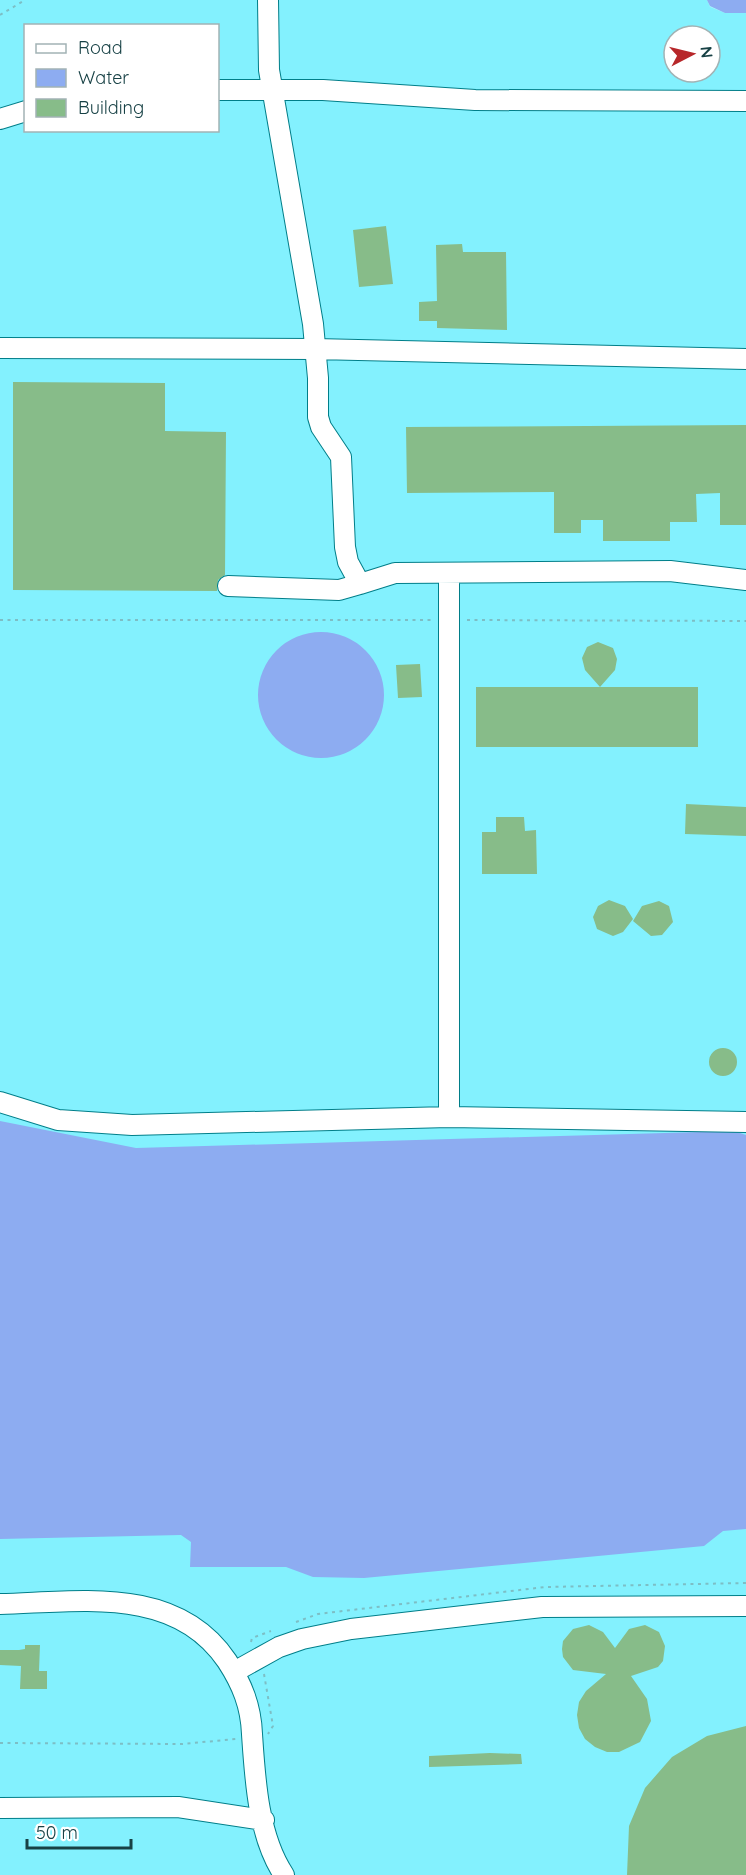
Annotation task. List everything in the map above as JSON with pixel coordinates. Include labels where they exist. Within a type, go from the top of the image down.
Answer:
[{"type":"street","points":[[268,0],[266,45],[315,349],[318,417],[321,427],[341,456],[345,547],[348,562],[360,584]]},
{"type":"street","points":[[219,90],[272,92],[323,90],[474,100],[746,101]]},
{"type":"street","points":[[0,119],[24,112]]},
{"type":"street","points":[[0,348],[315,349],[746,359]]},
{"type":"street","points":[[228,586],[339,590],[395,573],[670,571],[746,580]]},
{"type":"street","points":[[449,573],[449,1117]]},
{"type":"street","points":[[0,1102],[58,1120],[132,1125],[449,1117],[746,1122]]},
{"type":"street","points":[[0,1604],[112,1602],[156,1608],[177,1616],[203,1634],[219,1650],[234,1672],[249,1706],[254,1777],[274,1855],[284,1875]]},
{"type":"street","points":[[234,1672],[279,1647],[320,1635],[542,1607],[746,1606]]},
{"type":"street","points":[[0,1808],[178,1807],[264,1820]]},
{"type":"path","points":[[0,15],[26,0]]},
{"type":"path","points":[[0,620],[746,621]]},
{"type":"path","points":[[296,1622],[318,1614],[545,1587],[746,1582]]},
{"type":"path","points":[[0,1743],[182,1744],[271,1733],[273,1726],[263,1669],[250,1648],[252,1638],[274,1630]]},
{"type":"shaded area","points":[[0,0],[707,0],[710,7],[725,13],[746,13],[746,1875],[0,1875]]},
{"type":"water","points":[[707,0],[746,0],[746,13],[725,13],[710,6]]},
{"type":"water","points":[[321,632],[345,637],[366,650],[379,671],[384,695],[379,719],[366,740],[345,753],[321,758],[297,753],[276,740],[263,719],[258,695],[263,671],[276,650],[297,637]]},
{"type":"water","points":[[0,1121],[136,1148],[734,1131],[746,1135],[746,1529],[723,1531],[704,1546],[364,1578],[313,1577],[286,1567],[190,1567],[191,1542],[181,1535],[0,1539]]},
{"type":"building","points":[[386,226],[393,284],[359,287],[353,230]]},
{"type":"building","points":[[462,244],[463,252],[506,252],[507,330],[437,328],[437,321],[419,321],[419,302],[437,301],[436,245]]},
{"type":"building","points":[[13,382],[165,383],[165,431],[226,432],[225,575],[218,580],[217,591],[13,590]]},
{"type":"building","points":[[746,425],[746,525],[720,525],[720,493],[696,494],[697,522],[670,522],[670,541],[603,541],[603,520],[581,520],[581,533],[554,533],[554,492],[407,493],[406,427]]},
{"type":"building","points":[[598,642],[613,648],[617,659],[615,670],[600,687],[585,670],[582,658],[587,647]]},
{"type":"building","points":[[420,664],[422,697],[398,698],[396,665]]},
{"type":"building","points":[[476,687],[698,687],[698,747],[476,747]]},
{"type":"building","points":[[686,804],[746,807],[746,836],[685,834]]},
{"type":"building","points":[[496,817],[524,817],[525,831],[536,830],[537,874],[482,874],[482,832],[496,832]]},
{"type":"building","points":[[609,900],[625,906],[633,919],[623,932],[613,936],[597,929],[593,917],[598,906]]},
{"type":"building","points":[[659,901],[669,906],[673,922],[662,935],[651,936],[633,921],[642,906]]},
{"type":"building","points":[[723,1048],[733,1052],[737,1062],[733,1072],[723,1076],[713,1072],[709,1062],[713,1052]]},
{"type":"building","points":[[589,1625],[603,1632],[615,1648],[629,1629],[645,1625],[659,1632],[665,1646],[663,1661],[658,1667],[631,1676],[647,1699],[651,1721],[640,1742],[619,1752],[607,1752],[595,1747],[585,1739],[579,1728],[577,1715],[579,1702],[586,1691],[606,1674],[573,1670],[563,1657],[562,1649],[563,1641],[573,1629]]},
{"type":"building","points":[[25,1645],[40,1645],[39,1671],[47,1671],[47,1689],[20,1689],[21,1666],[0,1665],[0,1650],[25,1649]]},
{"type":"building","points":[[746,1726],[746,1875],[627,1875],[629,1826],[645,1788],[672,1757],[707,1736]]},
{"type":"building","points":[[521,1754],[522,1764],[429,1767],[429,1756]]}]
